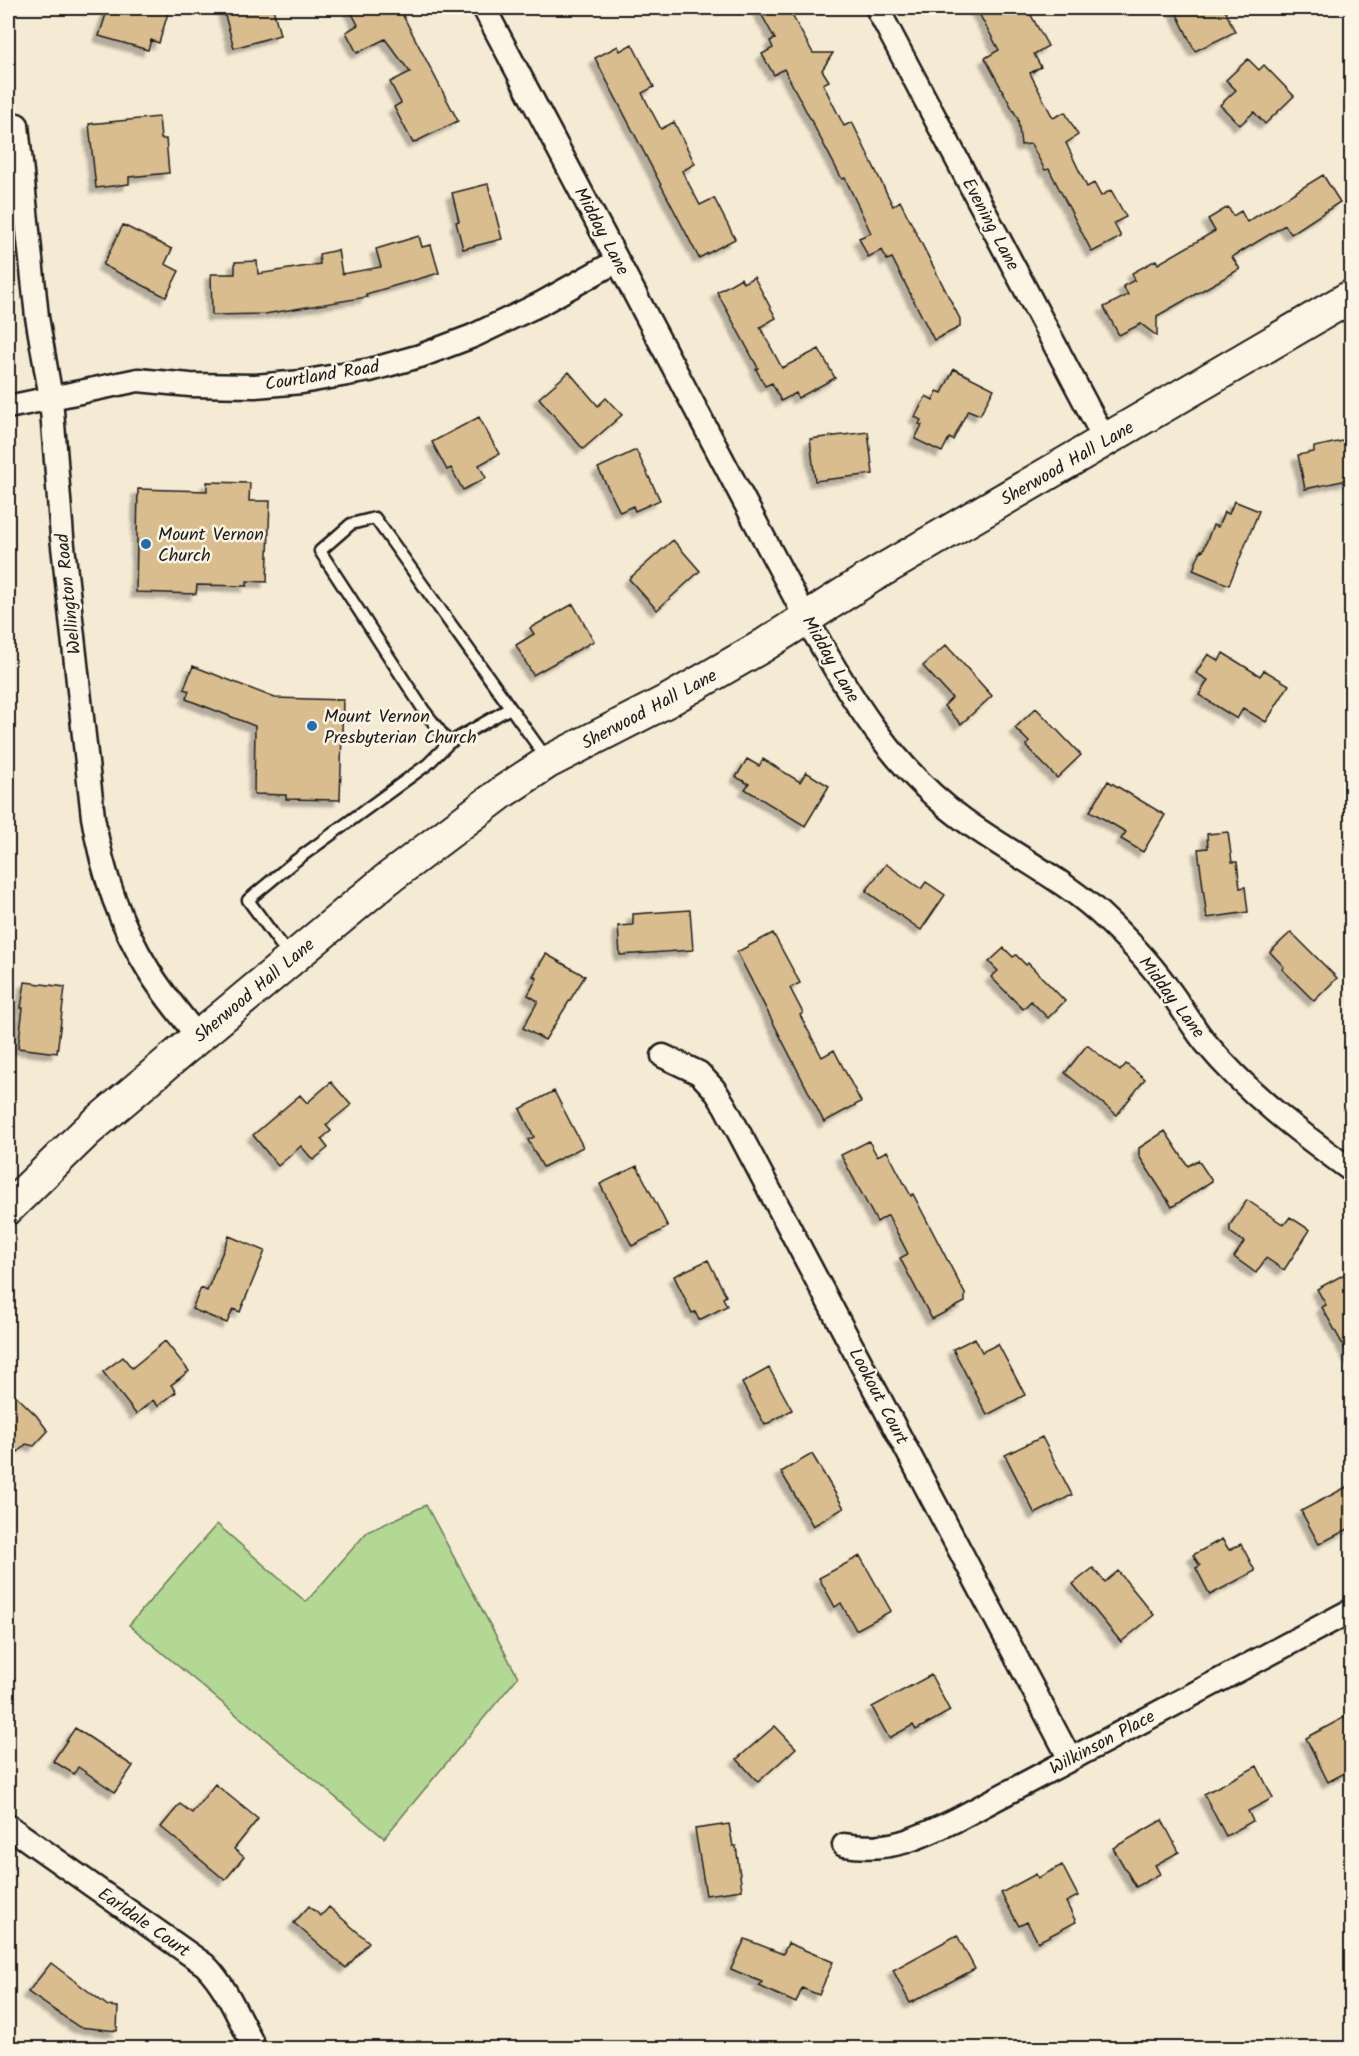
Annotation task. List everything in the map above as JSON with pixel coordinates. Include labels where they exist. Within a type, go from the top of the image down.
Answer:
[{"type":"main road","name":"Sherwood Hall Lane","points":[[8,1208],[87,1131],[198,1037],[386,880],[504,791],[548,762],[669,700],[761,647],[869,578],[1352,296]]},
{"type":"street","name":"Midday Lane","points":[[484,8],[806,618],[864,717],[912,775],[964,820],[1058,881],[1108,920],[1149,963],[1204,1041],[1241,1083],[1283,1120],[1352,1172]]},
{"type":"street","name":"Evening Lane","points":[[878,8],[1106,441]]},
{"type":"street","name":"Wellington Road","points":[[17,125],[37,317],[51,398],[62,537],[98,850],[112,896],[130,939],[150,972],[198,1037]]},
{"type":"street","name":"Courtland Road","points":[[8,407],[138,381],[255,386],[302,382],[370,370],[420,356],[473,336],[540,304],[617,261]]},
{"type":"street","name":"Lookout Court","points":[[663,1056],[699,1073],[714,1089],[725,1106],[1070,1759]]},
{"type":"street","name":"Wilkinson Place","points":[[844,1845],[864,1848],[913,1840],[1352,1610]]},
{"type":"street","name":"Earldale Court","points":[[8,1826],[205,1965],[224,1990],[252,2043]]},
{"type":"lane","points":[[449,743],[423,709],[320,551],[351,524],[375,518],[548,762]]},
{"type":"lane","points":[[291,959],[248,900],[295,861],[428,764],[449,743],[510,708]]},
{"type":"green space","points":[[426,1505],[518,1677],[384,1838],[129,1625],[217,1524],[306,1602],[367,1532]]},
{"type":"building","points":[[108,8],[149,8],[168,13],[159,43],[151,40],[148,50],[99,36]]},
{"type":"building","points":[[223,8],[273,8],[280,35],[234,48]]},
{"type":"building","points":[[349,8],[399,8],[458,121],[413,143],[394,107],[401,103],[390,82],[410,72],[385,39],[357,53],[346,32],[358,25]]},
{"type":"building","points":[[758,8],[788,8],[813,53],[833,53],[822,70],[829,81],[823,84],[844,126],[852,122],[893,206],[900,201],[960,319],[960,327],[934,340],[892,258],[887,260],[882,250],[868,257],[859,238],[871,233],[845,178],[842,179],[784,69],[774,75],[762,54],[773,48],[770,41],[775,39]]},
{"type":"building","points":[[976,8],[1027,8],[1048,46],[1034,54],[1041,67],[1030,73],[1053,118],[1065,112],[1078,135],[1066,143],[1087,187],[1094,183],[1101,196],[1111,190],[1126,217],[1114,223],[1121,237],[1092,252],[1049,169],[1045,170],[1031,144],[1021,145],[1018,119],[985,58],[999,50]]},
{"type":"building","points":[[1174,8],[1224,8],[1235,32],[1195,51]]},
{"type":"building","points":[[632,44],[654,87],[642,93],[661,129],[674,122],[695,164],[682,171],[700,205],[714,198],[735,239],[699,258],[595,58],[618,46],[620,51]]},
{"type":"building","points":[[1248,59],[1259,70],[1264,65],[1294,96],[1265,124],[1254,112],[1240,125],[1220,105],[1236,90],[1226,80]]},
{"type":"building","points":[[159,117],[161,139],[166,139],[169,173],[129,177],[129,184],[96,188],[89,124]]},
{"type":"building","points":[[1323,175],[1340,202],[1291,234],[1285,225],[1232,257],[1240,269],[1157,316],[1157,336],[1141,324],[1119,335],[1104,307],[1128,295],[1123,286],[1135,280],[1132,273],[1156,260],[1158,264],[1215,231],[1208,219],[1228,207],[1233,216],[1241,211],[1247,222]]},
{"type":"building","points":[[488,184],[502,239],[463,249],[452,193]]},
{"type":"building","points":[[123,225],[172,249],[165,264],[179,271],[166,297],[103,265]]},
{"type":"building","points":[[419,236],[422,247],[431,245],[439,273],[366,294],[367,297],[265,314],[212,315],[211,274],[235,274],[235,262],[257,261],[258,274],[320,264],[319,254],[338,250],[342,274],[381,267],[376,249]]},
{"type":"building","points":[[754,277],[776,318],[760,327],[782,368],[819,349],[835,378],[798,398],[796,393],[781,401],[772,383],[765,386],[756,369],[758,368],[717,292],[741,278],[743,283]]},
{"type":"building","points":[[954,369],[994,389],[980,415],[968,410],[953,440],[949,438],[942,452],[915,439],[922,425],[919,424],[921,420],[915,417],[926,396],[933,400],[937,391],[942,393]]},
{"type":"building","points":[[569,372],[598,406],[606,398],[622,415],[583,449],[539,398]]},
{"type":"building","points":[[479,417],[499,454],[479,465],[486,478],[463,490],[451,468],[447,470],[432,442]]},
{"type":"building","points":[[868,432],[873,474],[815,481],[810,439]]},
{"type":"building","points":[[1352,439],[1352,479],[1305,489],[1298,455],[1314,452],[1314,447]]},
{"type":"building","points":[[636,450],[660,500],[635,511],[633,506],[620,512],[598,468]]},
{"type":"building","points":[[207,482],[250,483],[249,501],[270,501],[267,582],[247,581],[247,586],[197,585],[196,594],[136,592],[138,489],[207,491]]},
{"type":"building","points":[[1234,501],[1259,511],[1229,585],[1193,570],[1213,525],[1218,527],[1224,512],[1229,514]]},
{"type":"building","points":[[673,540],[700,571],[657,610],[629,579]]},
{"type":"building","points":[[573,604],[594,641],[533,675],[516,645],[534,634],[530,628]]},
{"type":"building","points":[[946,645],[992,696],[961,724],[944,706],[952,698],[923,666]]},
{"type":"building","points":[[1223,653],[1260,676],[1264,670],[1289,685],[1266,722],[1243,708],[1237,719],[1199,695],[1208,680],[1196,673],[1208,654],[1219,661]]},
{"type":"building","name":"Mount Vernon Presbyterian Church","points":[[193,666],[275,698],[343,700],[340,800],[286,799],[286,795],[254,794],[255,726],[186,699],[189,691],[184,689]]},
{"type":"building","points":[[1036,708],[1081,755],[1057,778],[1026,746],[1029,742],[1015,728]]},
{"type":"building","points":[[747,759],[759,766],[763,759],[800,782],[806,772],[829,786],[805,826],[745,789],[749,784],[736,777]]},
{"type":"building","points":[[1108,781],[1165,815],[1143,852],[1121,839],[1126,832],[1090,811]]},
{"type":"building","points":[[1228,832],[1232,862],[1237,862],[1240,888],[1245,887],[1248,912],[1207,918],[1198,849],[1208,848],[1207,834]]},
{"type":"building","points":[[886,864],[921,889],[926,882],[945,895],[921,930],[866,891]]},
{"type":"building","points":[[690,910],[693,950],[620,955],[618,926],[633,925],[633,914]]},
{"type":"building","points":[[1291,932],[1337,978],[1314,1001],[1282,969],[1284,967],[1270,952]]},
{"type":"building","points":[[773,933],[800,983],[790,988],[803,1013],[800,1015],[822,1057],[834,1050],[861,1102],[824,1122],[737,952]]},
{"type":"building","points":[[1004,948],[1013,957],[1016,955],[1026,965],[1028,963],[1065,1001],[1048,1018],[1031,1001],[1023,1009],[991,977],[998,971],[989,962]]},
{"type":"building","points":[[546,954],[585,976],[545,1040],[523,1028],[538,1001],[528,995],[537,978],[533,976]]},
{"type":"building","points":[[25,982],[65,987],[57,1053],[18,1048]]},
{"type":"building","points":[[1087,1045],[1120,1071],[1126,1064],[1145,1079],[1117,1115],[1065,1073]]},
{"type":"building","points":[[331,1082],[351,1105],[326,1125],[331,1131],[321,1139],[328,1148],[313,1160],[301,1146],[278,1166],[253,1135],[300,1095],[307,1103]]},
{"type":"building","points":[[554,1091],[583,1147],[543,1167],[528,1140],[534,1137],[520,1109]]},
{"type":"building","points":[[1165,1131],[1188,1166],[1198,1160],[1212,1181],[1172,1207],[1139,1156],[1139,1148]]},
{"type":"building","points":[[869,1141],[877,1156],[887,1151],[911,1196],[913,1194],[965,1294],[965,1302],[932,1319],[900,1258],[908,1254],[888,1215],[877,1222],[841,1155]]},
{"type":"building","points":[[637,1166],[668,1227],[632,1246],[600,1184]]},
{"type":"building","points":[[1247,1200],[1284,1225],[1290,1217],[1310,1230],[1284,1270],[1266,1258],[1256,1273],[1234,1257],[1244,1242],[1230,1232],[1230,1225]]},
{"type":"building","points":[[229,1236],[265,1251],[240,1312],[233,1309],[227,1323],[192,1309],[201,1288],[207,1291]]},
{"type":"building","points":[[708,1260],[726,1296],[723,1298],[727,1306],[699,1320],[695,1312],[692,1313],[674,1276]]},
{"type":"building","points":[[1352,1270],[1352,1361],[1322,1307],[1326,1305],[1317,1289]]},
{"type":"building","points":[[975,1338],[982,1352],[998,1344],[1025,1395],[987,1415],[953,1349]]},
{"type":"building","points":[[165,1341],[189,1371],[171,1385],[176,1392],[158,1406],[153,1400],[136,1414],[103,1372],[123,1357],[132,1368]]},
{"type":"building","points":[[769,1368],[792,1410],[765,1425],[742,1383]]},
{"type":"building","points":[[8,1388],[36,1415],[48,1431],[34,1446],[26,1444],[18,1452],[8,1440]]},
{"type":"building","points":[[1042,1437],[1072,1495],[1035,1514],[1005,1455]]},
{"type":"building","points":[[812,1454],[844,1508],[813,1526],[781,1472]]},
{"type":"building","points":[[1352,1484],[1352,1527],[1319,1544],[1301,1511]]},
{"type":"building","points":[[1222,1539],[1229,1550],[1241,1544],[1255,1571],[1210,1595],[1196,1568],[1200,1566],[1193,1555]]},
{"type":"building","points":[[860,1556],[891,1611],[856,1630],[841,1603],[835,1607],[819,1578]]},
{"type":"building","points":[[1093,1568],[1105,1582],[1118,1571],[1154,1615],[1121,1642],[1073,1584]]},
{"type":"building","points":[[931,1675],[950,1711],[916,1730],[913,1725],[889,1738],[872,1707]]},
{"type":"building","points":[[1352,1713],[1352,1769],[1328,1782],[1306,1738]]},
{"type":"building","points":[[775,1726],[796,1748],[758,1782],[737,1759]]},
{"type":"building","points":[[75,1728],[133,1766],[115,1792],[78,1767],[74,1774],[53,1761]]},
{"type":"building","points":[[1257,1766],[1273,1798],[1248,1811],[1253,1821],[1226,1836],[1204,1794]]},
{"type":"building","points":[[215,1784],[258,1819],[234,1849],[244,1857],[225,1880],[161,1827],[180,1804],[192,1813]]},
{"type":"building","points":[[1162,1820],[1179,1852],[1155,1865],[1160,1874],[1136,1887],[1113,1848]]},
{"type":"building","points":[[729,1824],[733,1846],[736,1846],[742,1890],[706,1895],[695,1829]]},
{"type":"building","points":[[1062,1865],[1078,1896],[1066,1902],[1076,1922],[1038,1942],[1027,1922],[1019,1926],[1001,1893],[1036,1874],[1038,1878]]},
{"type":"building","points":[[309,1906],[321,1916],[329,1907],[369,1942],[346,1968],[294,1923]]},
{"type":"building","points":[[957,1935],[975,1969],[910,2003],[893,1970]]},
{"type":"building","points":[[745,1939],[783,1954],[788,1943],[833,1962],[819,1995],[802,1988],[796,2003],[759,1986],[762,1982],[731,1969]]},
{"type":"building","points":[[51,1963],[108,2006],[118,2007],[117,2031],[79,2027],[28,1992]]},
{"type":"place","name":"Mount Vernon Church","points":[[146,544]]},
{"type":"place","name":"Mount Vernon Presbyterian Church","points":[[312,726]]}]
